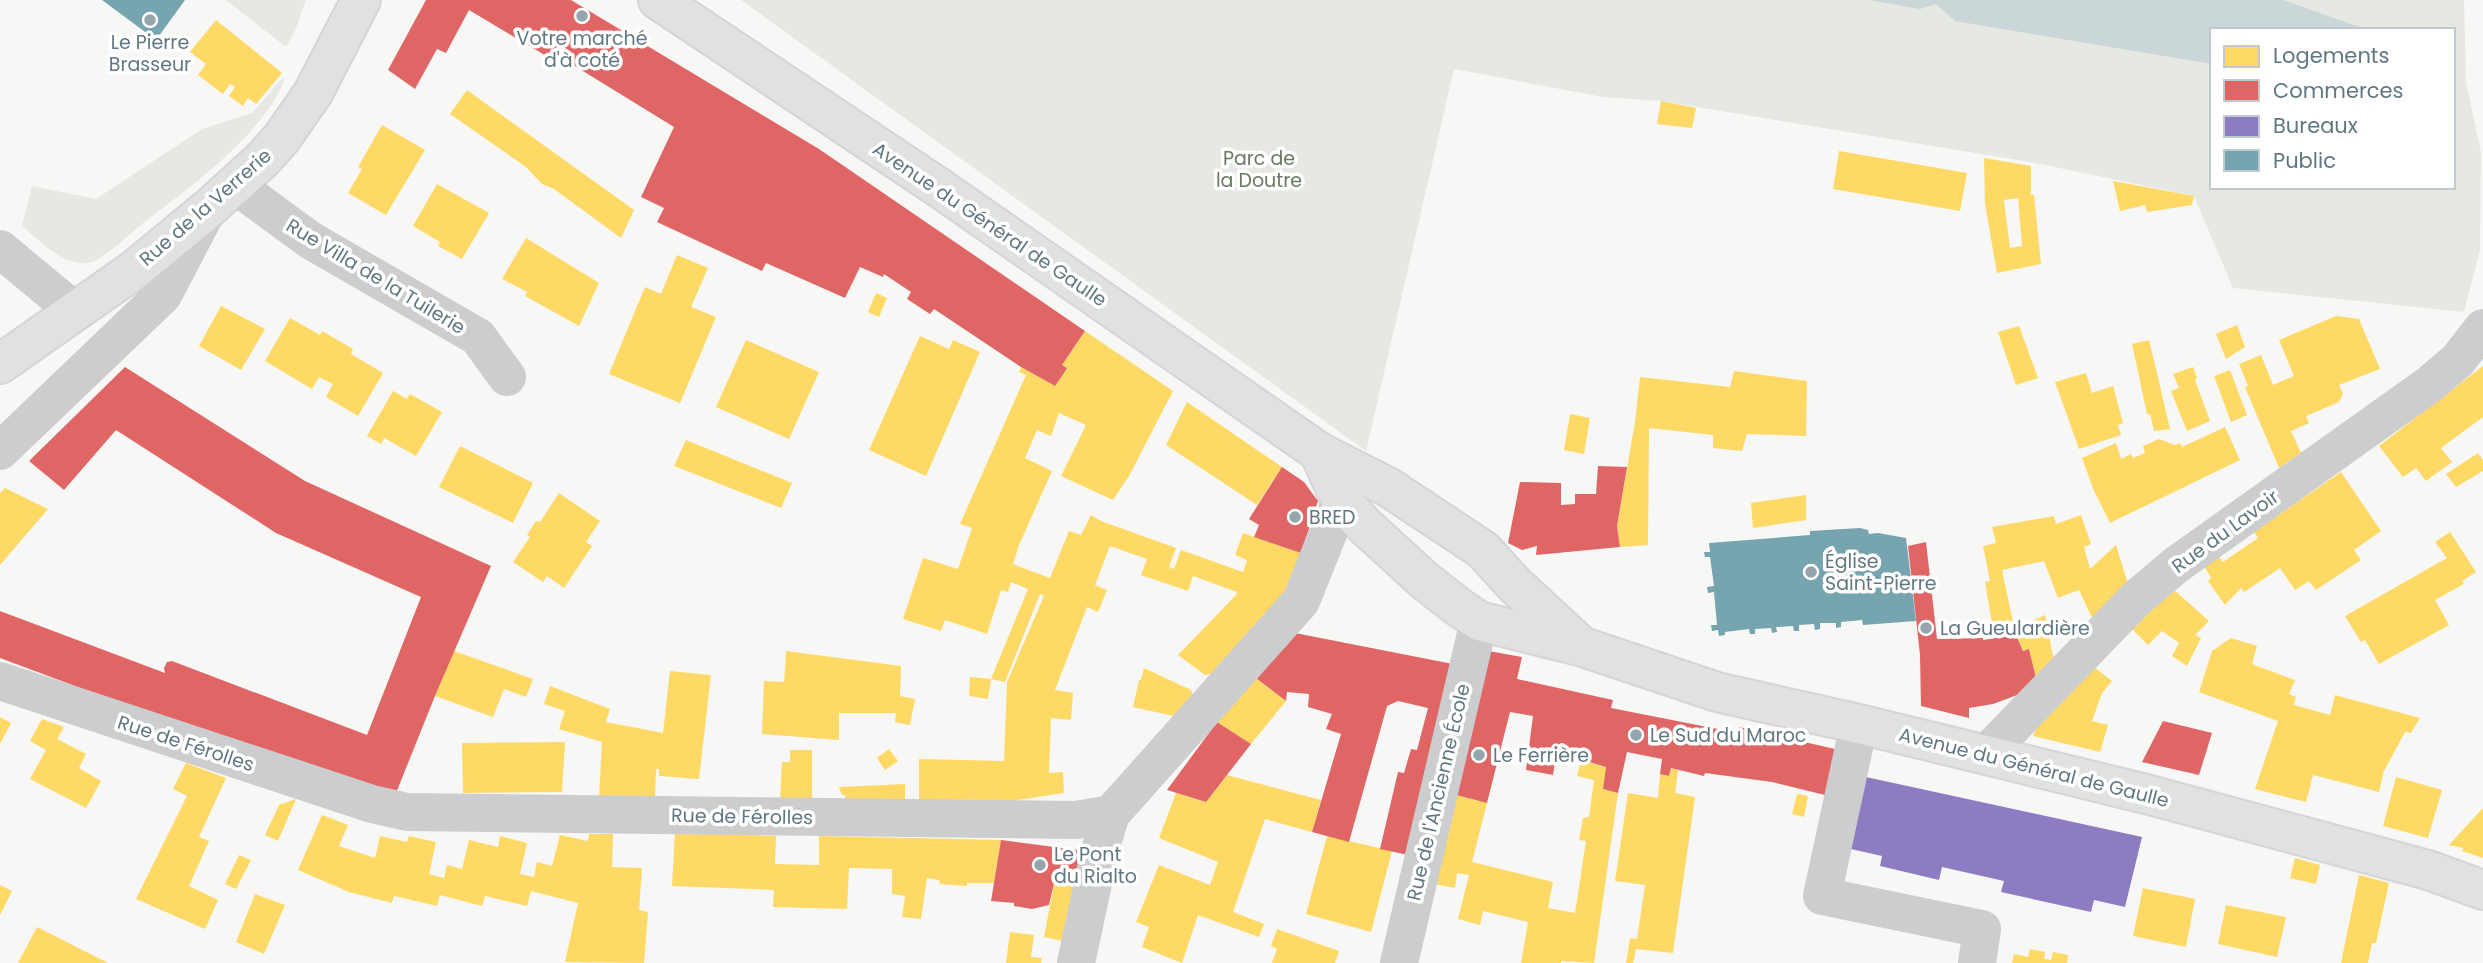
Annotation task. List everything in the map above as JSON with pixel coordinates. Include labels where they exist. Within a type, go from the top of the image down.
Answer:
[{"type":"main road","name":"Avenue du Général de Gaulle","points":[[658,0],[949,194],[1319,452],[1388,487],[1483,550],[1515,586],[1583,647]]},
{"type":"main road","name":"Rue de la Verrerie","points":[[0,364],[134,270],[222,197],[281,139],[300,114],[326,70],[359,1]]},
{"type":"main road","name":"Avenue du Général de Gaulle","points":[[1319,452],[1341,501],[1424,580],[1479,621],[1583,647],[1717,692],[2146,794],[2421,868],[2483,890]]},
{"type":"street","name":"Rue Villa de la Tuilerie","points":[[222,197],[310,240],[478,337],[507,377]]},
{"type":"street","points":[[0,451],[163,295],[222,197]]},
{"type":"street","points":[[0,248],[76,312]]},
{"type":"street","name":"Rue du Lavoir","points":[[1985,755],[2137,598],[2215,536],[2430,384],[2458,360],[2483,328]]},
{"type":"street","points":[[1076,963],[1100,850],[1111,814],[1301,601],[1341,501]]},
{"type":"street","name":"Rue de l'Ancienne École","points":[[1399,963],[1479,621]]},
{"type":"street","name":"Rue de Férolles","points":[[0,681],[372,804],[407,812],[1076,820],[1111,814]]},
{"type":"street","points":[[1859,724],[1822,896],[1982,929],[1977,963]]},
{"type":"green space","points":[[226,0],[306,0],[286,47]]},
{"type":"green space","name":"Parc de la Doutre","points":[[741,0],[2464,0],[2466,82],[2481,152],[2480,250],[2464,312],[2233,288],[2194,196],[2035,163],[1661,101],[1603,97],[1454,69],[1366,451]]},
{"type":"green space","points":[[283,78],[275,99],[243,139],[202,177],[95,261],[85,263],[65,259],[22,226],[32,186],[96,199],[202,129],[252,113]]},
{"type":"shaded area","points":[[1868,0],[2283,0],[2362,28],[2210,28],[2210,64],[1955,21],[1936,4],[1920,9]]},
{"type":"building: Logements","points":[[216,20],[282,73],[256,104],[248,98],[243,106],[229,96],[235,87],[230,84],[223,94],[198,75],[206,64],[190,52]]},
{"type":"building: Logements","points":[[467,90],[634,210],[621,238],[554,189],[542,184],[526,167],[450,114]]},
{"type":"building: Logements","points":[[1661,101],[1696,108],[1692,128],[1657,124]]},
{"type":"building: Logements","points":[[382,125],[425,150],[386,215],[348,193],[362,169],[358,167]]},
{"type":"building: Logements","points":[[1839,151],[1967,173],[1960,211],[1833,189]]},
{"type":"building: Logements","points":[[1984,158],[2031,166],[2031,195],[2034,195],[2041,264],[1997,273],[1985,204]],"holes":[[[2018,198],[2022,246],[2010,248],[2004,200]]]},
{"type":"building: Logements","points":[[2113,181],[2194,196],[2192,205],[2147,212],[2145,205],[2120,211]]},
{"type":"building: Logements","points":[[437,184],[489,213],[462,259],[438,246],[440,242],[413,226]]},
{"type":"building: Logements","points":[[526,238],[599,283],[579,326],[525,296],[527,292],[502,279]]},
{"type":"building: Logements","points":[[677,255],[708,268],[691,307],[716,317],[680,403],[609,374],[645,287],[661,294]]},
{"type":"building: Logements","points":[[876,293],[887,298],[879,317],[868,312]]},
{"type":"building: Logements","points":[[221,306],[265,329],[241,370],[199,346]]},
{"type":"building: Logements","points":[[2336,316],[2359,319],[2380,369],[2339,385],[2343,394],[2339,402],[2306,416],[2309,423],[2291,431],[2301,453],[2279,468],[2245,387],[2248,386],[2239,364],[2261,355],[2273,385],[2294,376],[2279,340]]},
{"type":"building: Logements","points":[[290,318],[320,335],[322,331],[353,349],[351,354],[383,373],[358,416],[326,397],[333,384],[319,377],[312,389],[265,361]]},
{"type":"building: Logements","points":[[2237,325],[2245,347],[2226,359],[2216,334]]},
{"type":"building: Logements","points":[[2019,326],[2038,378],[2016,385],[1998,332]]},
{"type":"building: Logements","points":[[1085,331],[1173,391],[1129,476],[1113,500],[1061,476],[1086,425],[1059,413],[1051,436],[1037,430],[1025,458],[1052,471],[1013,564],[1050,578],[1069,531],[1081,535],[1091,515],[1176,548],[1169,567],[1174,569],[1181,550],[1243,572],[1247,560],[1235,555],[1243,533],[1301,553],[1285,599],[1218,673],[1205,675],[1178,655],[1237,592],[1193,576],[1188,591],[1141,575],[1147,559],[1110,546],[1095,585],[1107,590],[1098,612],[1087,607],[1055,690],[1073,693],[1071,720],[1051,718],[1049,773],[1063,772],[1064,793],[991,804],[919,803],[919,759],[1004,761],[1007,682],[1044,596],[1040,594],[1005,682],[991,679],[1028,589],[1011,582],[1008,592],[1001,590],[987,634],[945,620],[941,631],[903,619],[923,558],[958,569],[972,528],[960,524],[1026,375],[1019,372],[1021,367],[1055,386],[1067,368],[1062,365]]},
{"type":"building: Logements","points":[[920,336],[949,349],[953,340],[980,352],[926,476],[869,450]]},
{"type":"building: Logements","points":[[746,340],[819,372],[789,439],[716,407]]},
{"type":"building: Logements","points":[[2149,340],[2170,429],[2154,431],[2150,414],[2147,414],[2132,344]]},
{"type":"building: Logements","points":[[2483,366],[2483,417],[2441,448],[2452,462],[2426,481],[2416,468],[2403,477],[2379,446]]},
{"type":"building: Logements","points":[[2193,367],[2210,421],[2187,431],[2171,391],[2179,388],[2173,374]]},
{"type":"building: Logements","points":[[2230,370],[2247,415],[2231,422],[2214,376]]},
{"type":"building: Logements","points":[[1734,371],[1807,381],[1806,436],[1747,434],[1742,451],[1713,448],[1713,435],[1649,428],[1648,545],[1620,547],[1617,526],[1640,377],[1730,387]]},
{"type":"building: Logements","points":[[2086,373],[2092,393],[2113,386],[2123,423],[2118,425],[2121,435],[2079,449],[2055,382]]},
{"type":"building: Logements","points":[[393,391],[407,399],[410,394],[442,412],[416,456],[384,438],[381,444],[367,436]]},
{"type":"building: Logements","points":[[1187,402],[1282,467],[1257,505],[1166,445]]},
{"type":"building: Logements","points":[[1570,414],[1590,418],[1584,454],[1564,450]]},
{"type":"building: Logements","points":[[2225,427],[2240,460],[2110,523],[2082,458],[2116,443],[2121,459],[2131,454],[2133,458],[2145,453],[2143,446],[2159,439],[2175,445],[2180,443],[2182,447]]},
{"type":"building: Logements","points":[[686,440],[792,483],[781,508],[674,466]]},
{"type":"building: Logements","points":[[460,446],[533,483],[513,523],[439,487]]},
{"type":"building: Logements","points":[[2478,453],[2483,460],[2483,471],[2456,487],[2446,474]]},
{"type":"building: Logements","points":[[2341,472],[2381,531],[2354,550],[2361,560],[2316,590],[2309,581],[2295,590],[2280,568],[2244,592],[2241,588],[2225,605],[2208,581],[2211,578],[2204,566],[2218,556],[2223,562],[2258,538],[2254,532]]},
{"type":"building: Logements","points":[[5,488],[48,509],[0,565],[0,493]]},
{"type":"building: Logements","points":[[559,493],[600,521],[586,542],[592,546],[564,588],[547,576],[543,582],[513,562],[530,537],[527,535],[536,521],[540,522]]},
{"type":"building: Logements","points":[[1806,495],[1806,520],[1753,528],[1751,503]]},
{"type":"building: Logements","points":[[2081,515],[2091,544],[2084,547],[2090,569],[2116,545],[2129,587],[2095,624],[2079,590],[2058,598],[2044,561],[2002,570],[2013,622],[1992,624],[1985,582],[1990,581],[1983,546],[1996,543],[1992,527],[2054,516],[2056,524]]},
{"type":"building: Logements","points":[[2450,532],[2476,572],[2462,581],[2464,584],[2435,600],[2449,625],[2379,664],[2365,640],[2361,642],[2345,616],[2447,558],[2435,542]]},
{"type":"building: Logements","points":[[2172,588],[2209,621],[2195,635],[2201,638],[2187,666],[2172,656],[2179,643],[2162,631],[2148,645],[2129,626]]},
{"type":"building: Logements","points":[[2045,615],[2055,666],[2037,682],[2029,649],[2023,651],[2014,630]]},
{"type":"building: Logements","points":[[2231,638],[2257,646],[2252,664],[2295,680],[2289,694],[2296,697],[2294,705],[2330,715],[2335,695],[2420,718],[2411,733],[2405,732],[2384,771],[2379,792],[2313,775],[2306,802],[2255,789],[2278,721],[2199,692],[2212,651]]},
{"type":"building: Logements","points":[[454,651],[533,679],[526,697],[504,689],[493,717],[435,696]]},
{"type":"building: Logements","points":[[786,651],[901,666],[900,696],[915,699],[910,725],[895,722],[896,713],[839,713],[839,740],[762,734],[764,681],[784,682]]},
{"type":"building: Logements","points":[[2090,664],[2112,681],[2102,693],[2092,721],[2108,725],[2100,752],[2033,736],[2044,709]]},
{"type":"building: Logements","points":[[1144,668],[1191,690],[1194,699],[1178,717],[1133,707]]},
{"type":"building: Logements","points":[[670,671],[711,675],[699,779],[659,776],[659,769],[656,769],[655,799],[599,798],[602,742],[559,729],[565,711],[544,704],[550,686],[610,709],[606,722],[663,733]]},
{"type":"building: Logements","points":[[970,677],[991,679],[988,699],[969,696]]},
{"type":"building: Logements","points":[[1256,678],[1286,701],[1251,744],[1217,722]]},
{"type":"building: Logements","points":[[0,717],[11,723],[0,744]]},
{"type":"building: Logements","points":[[42,719],[64,727],[57,739],[86,754],[79,768],[101,781],[86,808],[30,779],[46,750],[30,741]]},
{"type":"building: Logements","points":[[565,742],[562,792],[463,793],[462,743]]},
{"type":"building: Logements","points":[[889,749],[898,761],[885,770],[877,758]]},
{"type":"building: Logements","points":[[790,750],[812,750],[812,801],[780,801],[782,762],[790,762]]},
{"type":"building: Logements","points":[[1581,760],[1606,767],[1603,789],[1618,793],[1594,963],[1521,963],[1528,922],[1483,911],[1480,925],[1458,919],[1469,875],[1457,873],[1455,888],[1428,883],[1449,793],[1487,803],[1472,862],[1553,882],[1548,908],[1575,913],[1586,841],[1579,840],[1583,818],[1589,817],[1594,780],[1577,776]]},
{"type":"building: Logements","points":[[186,763],[226,778],[199,837],[209,841],[189,886],[218,900],[205,929],[136,899],[187,796],[173,789]]},
{"type":"building: Logements","points":[[1671,768],[1678,770],[1675,793],[1695,797],[1673,953],[1636,949],[1633,963],[1626,963],[1630,938],[1637,939],[1645,885],[1615,881],[1628,793],[1658,798],[1660,774],[1669,776]]},
{"type":"building: Logements","points":[[1227,775],[1321,800],[1312,832],[1265,819],[1233,912],[1264,924],[1259,937],[1198,915],[1182,963],[1142,947],[1149,927],[1136,922],[1159,865],[1210,885],[1218,862],[1159,838],[1176,793],[1206,802]]},
{"type":"building: Logements","points":[[2396,777],[2442,790],[2428,838],[2383,826]]},
{"type":"building: Logements","points":[[905,784],[905,803],[845,802],[845,795],[842,795],[839,787]]},
{"type":"building: Logements","points":[[1797,794],[1808,796],[1804,817],[1792,814]]},
{"type":"building: Logements","points":[[296,799],[278,841],[265,835],[279,805]]},
{"type":"building: Logements","points":[[2483,808],[2483,858],[2462,851],[2463,848],[2449,845]]},
{"type":"building: Logements","points":[[322,815],[348,825],[339,846],[375,858],[380,836],[407,842],[409,836],[436,842],[429,874],[444,878],[447,865],[462,869],[469,840],[498,847],[500,836],[527,843],[520,874],[534,877],[537,862],[552,866],[560,835],[588,841],[589,834],[613,834],[612,867],[642,868],[639,910],[648,912],[644,963],[565,962],[578,903],[531,891],[527,906],[485,896],[482,906],[440,895],[437,906],[394,896],[392,903],[349,892],[298,870]]},
{"type":"building: Logements","points":[[675,832],[776,836],[775,864],[819,865],[819,836],[1001,840],[994,883],[967,883],[967,886],[940,884],[939,880],[927,878],[921,919],[902,917],[905,896],[892,894],[892,869],[849,868],[847,909],[773,907],[774,890],[672,886]]},
{"type":"building: Logements","points":[[1327,836],[1392,851],[1371,932],[1306,914]]},
{"type":"building: Logements","points":[[239,855],[251,860],[236,889],[225,884]]},
{"type":"building: Logements","points":[[2295,858],[2320,865],[2316,884],[2290,878]]},
{"type":"building: Logements","points":[[2359,875],[2389,883],[2376,943],[2372,943],[2368,963],[2341,963]]},
{"type":"building: Logements","points":[[1055,879],[1079,884],[1066,942],[1044,937]]},
{"type":"building: Logements","points":[[0,885],[12,891],[0,915]]},
{"type":"building: Logements","points":[[2143,888],[2195,899],[2186,947],[2133,936]]},
{"type":"building: Logements","points":[[255,894],[285,905],[264,954],[236,942]]},
{"type":"building: Logements","points":[[2226,905],[2286,917],[2277,957],[2218,944]]},
{"type":"building: Logements","points":[[37,927],[108,963],[18,963]]},
{"type":"building: Logements","points":[[1277,929],[1339,951],[1335,963],[1272,963],[1277,949],[1271,946]]},
{"type":"building: Logements","points":[[1010,932],[1034,935],[1031,957],[1042,958],[1041,963],[1006,963]]},
{"type":"building: Logements","points":[[2030,949],[2045,952],[2044,959],[2051,960],[2053,952],[2068,955],[2067,963],[2012,963],[2014,954],[2028,957]]},
{"type":"building: Commerces","points":[[426,0],[571,0],[819,149],[1085,331],[1062,365],[1067,368],[1055,386],[1021,367],[934,309],[930,314],[907,299],[911,292],[884,274],[883,277],[860,267],[845,298],[766,263],[762,271],[657,222],[664,208],[641,197],[674,127],[552,52],[548,57],[469,10],[446,53],[437,49],[415,89],[388,70]]},
{"type":"building: Commerces","points":[[125,367],[305,481],[491,566],[396,793],[150,714],[0,658],[0,611],[165,673],[167,662],[172,661],[367,735],[421,597],[276,533],[116,430],[64,490],[29,461]]},
{"type":"building: Commerces","points":[[1598,466],[1627,467],[1617,526],[1620,547],[1536,555],[1537,546],[1522,550],[1508,543],[1520,482],[1561,483],[1561,505],[1575,504],[1575,494],[1596,494]]},
{"type":"building: Commerces","points":[[1282,467],[1304,482],[1318,501],[1301,553],[1254,537],[1259,525],[1249,519]]},
{"type":"building: Commerces","name":"La Gueulardière","points":[[1926,542],[1937,639],[1983,640],[2016,635],[2023,651],[2029,649],[2037,682],[2020,694],[1993,704],[1969,708],[1969,718],[1921,706],[1920,655],[1908,546]]},
{"type":"building: Commerces","points":[[1295,633],[1458,665],[1413,856],[1380,849],[1398,772],[1404,773],[1411,749],[1417,750],[1428,708],[1398,701],[1387,706],[1349,842],[1312,832],[1341,734],[1326,729],[1332,714],[1308,707],[1309,694],[1287,692],[1286,701],[1256,678]]},
{"type":"building: Commerces","points":[[1483,650],[1522,657],[1517,679],[1613,700],[1611,708],[1738,733],[1739,727],[1835,749],[1825,795],[1772,782],[1705,773],[1704,776],[1671,768],[1669,776],[1660,774],[1662,759],[1627,752],[1618,793],[1603,789],[1606,767],[1576,758],[1576,761],[1556,756],[1553,775],[1526,770],[1533,716],[1510,712],[1487,803],[1449,793]]},
{"type":"building: Commerces","points":[[2163,721],[2212,733],[2199,775],[2142,762]]},
{"type":"building: Commerces","points":[[1217,722],[1251,744],[1206,802],[1167,790]]},
{"type":"building: Commerces","name":"Le Pont du Rialto","points":[[1001,840],[1085,851],[1079,884],[1055,879],[1049,905],[1032,909],[1014,906],[1014,903],[991,901]]},
{"type":"building: Bureaux","points":[[1866,777],[2142,837],[2125,907],[2094,900],[2091,912],[2001,892],[2004,881],[1942,867],[1939,880],[1880,866],[1882,856],[1851,849]]},
{"type":"building: Public","name":"Le Pierre Brasseur","points":[[102,0],[185,0],[156,40]]},
{"type":"building: Public","name":"Église Saint-Pierre","points":[[1860,528],[1868,530],[1869,534],[1906,538],[1916,621],[1863,625],[1862,620],[1841,622],[1841,627],[1836,628],[1836,623],[1820,623],[1820,629],[1815,630],[1814,624],[1799,625],[1799,631],[1794,631],[1793,626],[1776,627],[1777,632],[1772,633],[1771,628],[1755,629],[1755,634],[1750,634],[1749,629],[1725,632],[1725,635],[1719,636],[1718,630],[1712,631],[1711,625],[1717,625],[1714,592],[1708,593],[1707,587],[1714,586],[1710,557],[1705,557],[1704,552],[1710,552],[1709,543]]},
{"type":"place","name":"Votre marché d'à coté","points":[[582,16]]},
{"type":"place","name":"Le Pierre Brasseur","points":[[150,20]]},
{"type":"place","name":"BRED","points":[[1295,517]]},
{"type":"place","name":"Église Saint-Pierre","points":[[1811,572]]},
{"type":"place","name":"La Gueulardière","points":[[1926,628]]},
{"type":"place","name":"Le Sud du Maroc","points":[[1636,735]]},
{"type":"place","name":"Le Ferrière","points":[[1479,755]]},
{"type":"place","name":"Le Pont du Rialto","points":[[1040,865]]}]
